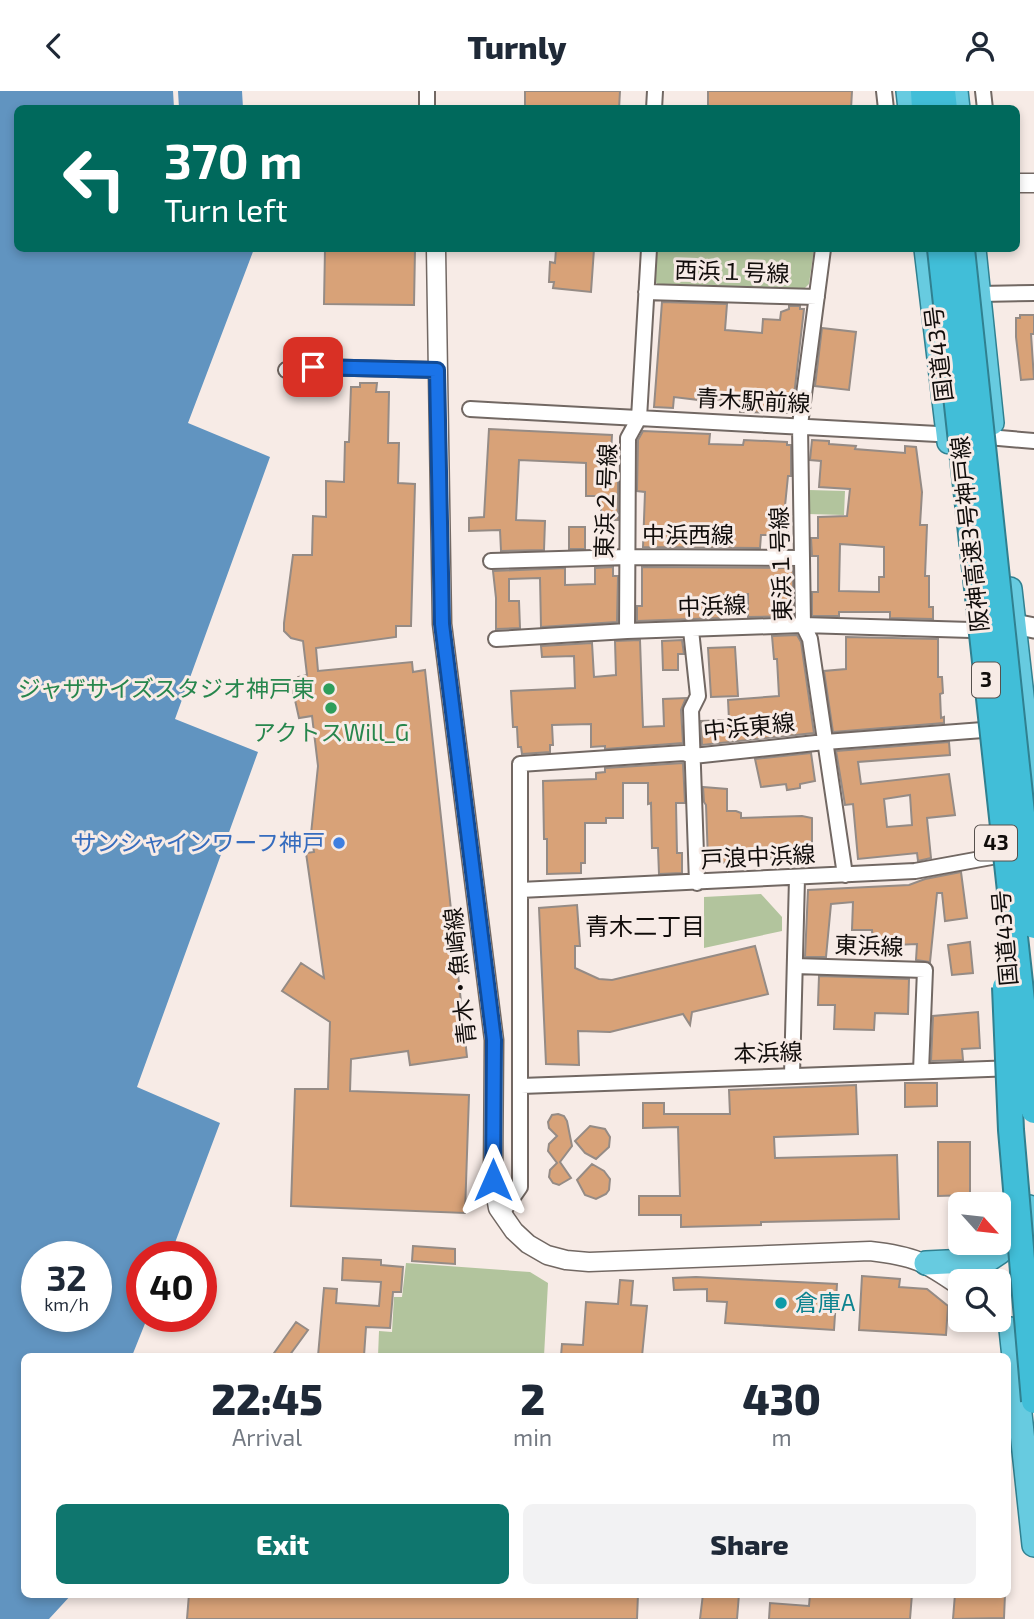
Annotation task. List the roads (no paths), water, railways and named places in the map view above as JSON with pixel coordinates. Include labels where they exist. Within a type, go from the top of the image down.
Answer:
[{"type":"highway","name":"国道43号","points":[[926,252],[983,730],[1001,850],[1016,1068],[1027,1117],[1034,1253]]},
{"type":"highway","name":"阪神高速3号神戸線","points":[[940,252],[1027,1117]]},
{"type":"highway","name":"阪神高速3号神戸線","points":[[961,252],[983,429],[1034,926]]},
{"type":"highway","name":"国道43号","points":[[974,252],[994,437],[1024,626],[1034,802]]},
{"type":"highway","points":[[1001,850],[1012,1130],[1034,1401]]},
{"type":"highway","points":[[926,1262],[988,1260],[1000,1252],[1012,1218],[1027,1117]]},
{"type":"highway","points":[[1006,1332],[1009,1353]]},
{"type":"highway","points":[[1011,1370],[1034,1545]]},
{"type":"street","name":"青木・魚崎線","points":[[436,252],[442,624],[494,1040],[493,1180],[498,1208],[514,1231],[528,1244],[547,1255],[566,1260],[870,1251],[900,1254],[926,1262],[948,1278]]},
{"type":"street","name":"東浜２号線","points":[[627,631],[628,438],[639,418],[649,252]]},
{"type":"street","name":"東浜１号線","points":[[823,252],[800,425],[803,625],[810,639],[845,875]]},
{"type":"street","name":"西浜１号線","points":[[646,292],[817,297]]},
{"type":"street","points":[[980,294],[1034,293]]},
{"type":"street","points":[[286,370],[313,367],[437,370]]},
{"type":"street","name":"青木駅前線","points":[[470,409],[800,425],[1034,441]]},
{"type":"street","name":"中浜西線","points":[[491,561],[628,557],[801,558]]},
{"type":"street","name":"中浜線","points":[[496,639],[803,625],[971,630]]},
{"type":"street","points":[[691,630],[698,696],[691,710],[697,883]]},
{"type":"street","name":"中浜東線","points":[[520,890],[520,764],[684,753],[693,756],[825,742],[983,730]]},
{"type":"street","name":"戸浪中浜線","points":[[520,890],[915,871],[1001,850]]},
{"type":"street","points":[[792,1075],[797,878]]},
{"type":"street","points":[[502,1213],[520,1187],[520,890]]},
{"type":"street","name":"東浜線","points":[[795,966],[925,970],[921,1071]]},
{"type":"street","name":"本浜線","points":[[521,1086],[1016,1068]]},
{"type":"street","points":[[1011,1327],[1034,1339]]},
{"type":"water","points":[[0,91],[173,91],[174,105],[14,105],[14,252],[253,252],[188,423],[270,457],[175,719],[258,752],[137,1087],[220,1123],[176,1241],[126,1241],[126,1332],[142,1332],[133,1353],[21,1353],[21,1598],[68,1598],[49,1619],[0,1619]]},
{"type":"water","points":[[178,91],[242,91],[243,105],[179,105]]},
{"type":"place","name":"ジャザサイズスタジオ神戸東","points":[[329,689]]},
{"type":"place","name":"アクトスWill_G","points":[[331,708]]},
{"type":"place","name":"サンシャインワーフ神戸","points":[[339,843]]},
{"type":"place","name":"倉庫A","points":[[781,1303]]},
{"type":"district","name":"青木二丁目","points":[[645,927]]}]
